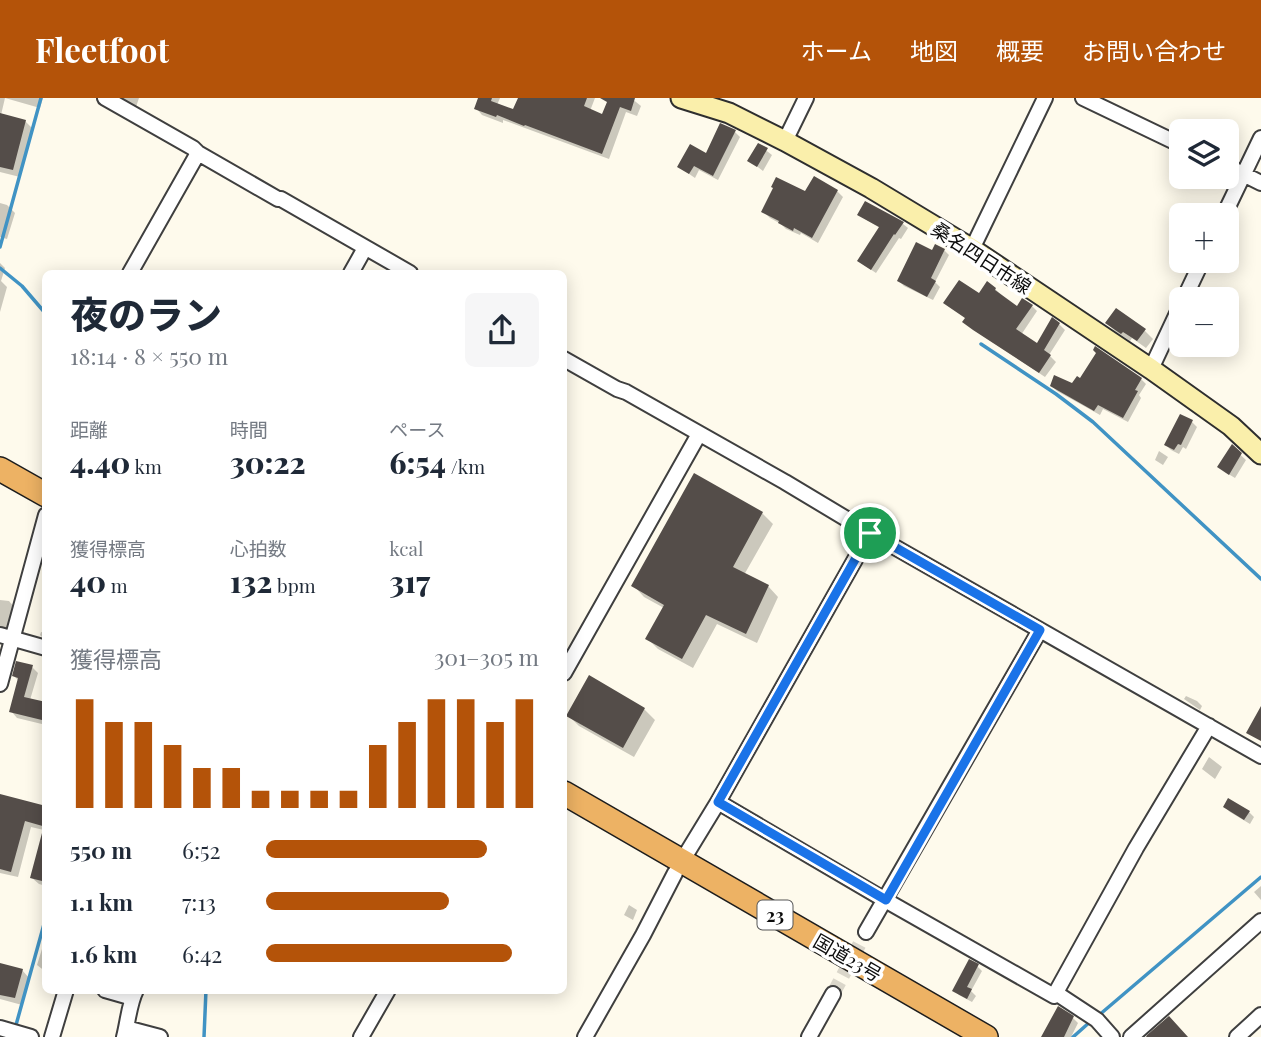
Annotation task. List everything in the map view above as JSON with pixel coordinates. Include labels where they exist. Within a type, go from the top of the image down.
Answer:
[{"type":"highway","points":[[0,469],[42,493]]},
{"type":"highway","points":[[0,485],[42,511]]},
{"type":"highway","name":"国道23号","points":[[567,795],[678,867],[956,1037]]},
{"type":"highway","name":"国道23号","points":[[567,810],[678,867],[986,1037]]},
{"type":"main road","name":"桑名四日市線","points":[[681,98],[729,113],[871,188],[972,250],[1151,369],[1231,426],[1261,454]]},
{"type":"street","points":[[105,98],[405,270]]},
{"type":"street","points":[[785,141],[806,98]]},
{"type":"street","points":[[972,250],[1045,98]]},
{"type":"street","points":[[1083,98],[1169,139]]},
{"type":"street","points":[[1230,203],[1261,138]]},
{"type":"street","points":[[132,270],[198,153]]},
{"type":"street","points":[[1239,172],[1261,183]]},
{"type":"street","points":[[353,270],[365,247]]},
{"type":"street","points":[[1151,369],[1169,331]]},
{"type":"street","points":[[567,361],[785,482],[1261,756]]},
{"type":"street","points":[[567,668],[699,434]]},
{"type":"street","points":[[0,684],[6,637],[42,525]]},
{"type":"street","points":[[585,1037],[678,867],[718,802],[870,533]]},
{"type":"street","points":[[866,932],[1040,630]]},
{"type":"street","points":[[6,637],[42,647]]},
{"type":"street","points":[[718,802],[1054,996],[1136,848],[1209,726]]},
{"type":"street","points":[[1130,1037],[1261,921]]},
{"type":"street","points":[[808,1037],[833,993]]},
{"type":"street","points":[[1056,993],[1097,1020],[1112,1037]]},
{"type":"street","points":[[52,1037],[65,994]]},
{"type":"street","points":[[361,1037],[386,994]]},
{"type":"street","points":[[134,995],[125,1032],[160,1037]]},
{"type":"street","points":[[1237,1037],[1259,1017]]},
{"type":"street","points":[[1256,1037],[1259,1017]]},
{"type":"street","points":[[0,1028],[31,1037]]},
{"type":"building","points":[[478,98],[492,98],[491,101],[513,109],[518,98],[587,98],[584,106],[602,114],[607,102],[600,98],[635,98],[631,111],[620,107],[602,154],[474,109]]},
{"type":"building","points":[[0,113],[26,120],[13,170],[0,167]]},
{"type":"building","points":[[720,123],[736,130],[713,176],[694,166],[689,174],[677,167],[690,144],[706,153]]},
{"type":"building","points":[[758,143],[768,148],[757,167],[747,161]]},
{"type":"building","points":[[814,176],[838,190],[812,238],[794,228],[793,231],[761,212],[776,177],[805,191]]},
{"type":"building","points":[[865,201],[904,222],[871,270],[857,261],[879,227],[857,215]]},
{"type":"building","points":[[916,242],[932,250],[935,244],[945,249],[931,278],[936,281],[927,297],[897,281]]},
{"type":"building","points":[[959,280],[979,293],[987,281],[1017,306],[1022,298],[1033,305],[1016,329],[1037,343],[1052,317],[1060,323],[1044,350],[1051,355],[1039,373],[962,322],[965,318],[943,303]]},
{"type":"building","points":[[1116,308],[1146,329],[1137,341],[1105,323]]},
{"type":"building","points":[[1095,346],[1142,378],[1123,418],[1098,405],[1094,411],[1050,386],[1054,375],[1072,383],[1077,376],[1080,378],[1096,353],[1093,350]]},
{"type":"building","points":[[1180,414],[1193,420],[1181,445],[1178,444],[1174,450],[1164,445]]},
{"type":"building","points":[[1232,444],[1242,453],[1229,475],[1217,467]]},
{"type":"building","points":[[694,473],[763,512],[733,567],[769,585],[746,634],[706,615],[682,659],[645,639],[664,605],[631,586]]},
{"type":"building","points":[[16,661],[33,665],[24,697],[42,701],[42,720],[9,712],[18,678],[12,676]]},
{"type":"building","points":[[589,675],[645,708],[623,748],[567,714]]},
{"type":"building","points":[[1261,706],[1261,741],[1246,733]]},
{"type":"building","points":[[0,794],[42,805],[42,826],[25,821],[11,872],[0,869]]},
{"type":"building","points":[[1228,798],[1250,811],[1244,820],[1223,807]]},
{"type":"building","points":[[42,833],[42,881],[30,878]]},
{"type":"building","points":[[969,959],[979,964],[967,987],[972,989],[967,999],[952,991]]},
{"type":"building","points":[[0,963],[23,969],[15,998],[0,995]]},
{"type":"building","points":[[1058,1006],[1074,1016],[1064,1037],[1041,1037]]},
{"type":"building","points":[[1169,1016],[1188,1037],[1146,1037],[1147,1035]]},
{"type":"waterway","points":[[0,247],[41,98]]},
{"type":"waterway","points":[[0,268],[22,286],[42,309]]},
{"type":"waterway","points":[[981,344],[1093,422],[1261,579]]},
{"type":"waterway","points":[[1098,1016],[1261,877]]},
{"type":"waterway","points":[[16,1025],[42,931]]},
{"type":"waterway","points":[[204,1037],[206,994]]},
{"type":"waterway","points":[[1073,1037],[1091,1021]]},
{"type":"tunnel","points":[[833,994],[866,932]]},
{"type":"route","points":[[870,533],[1040,630],[886,900],[718,802],[870,533]]}]
